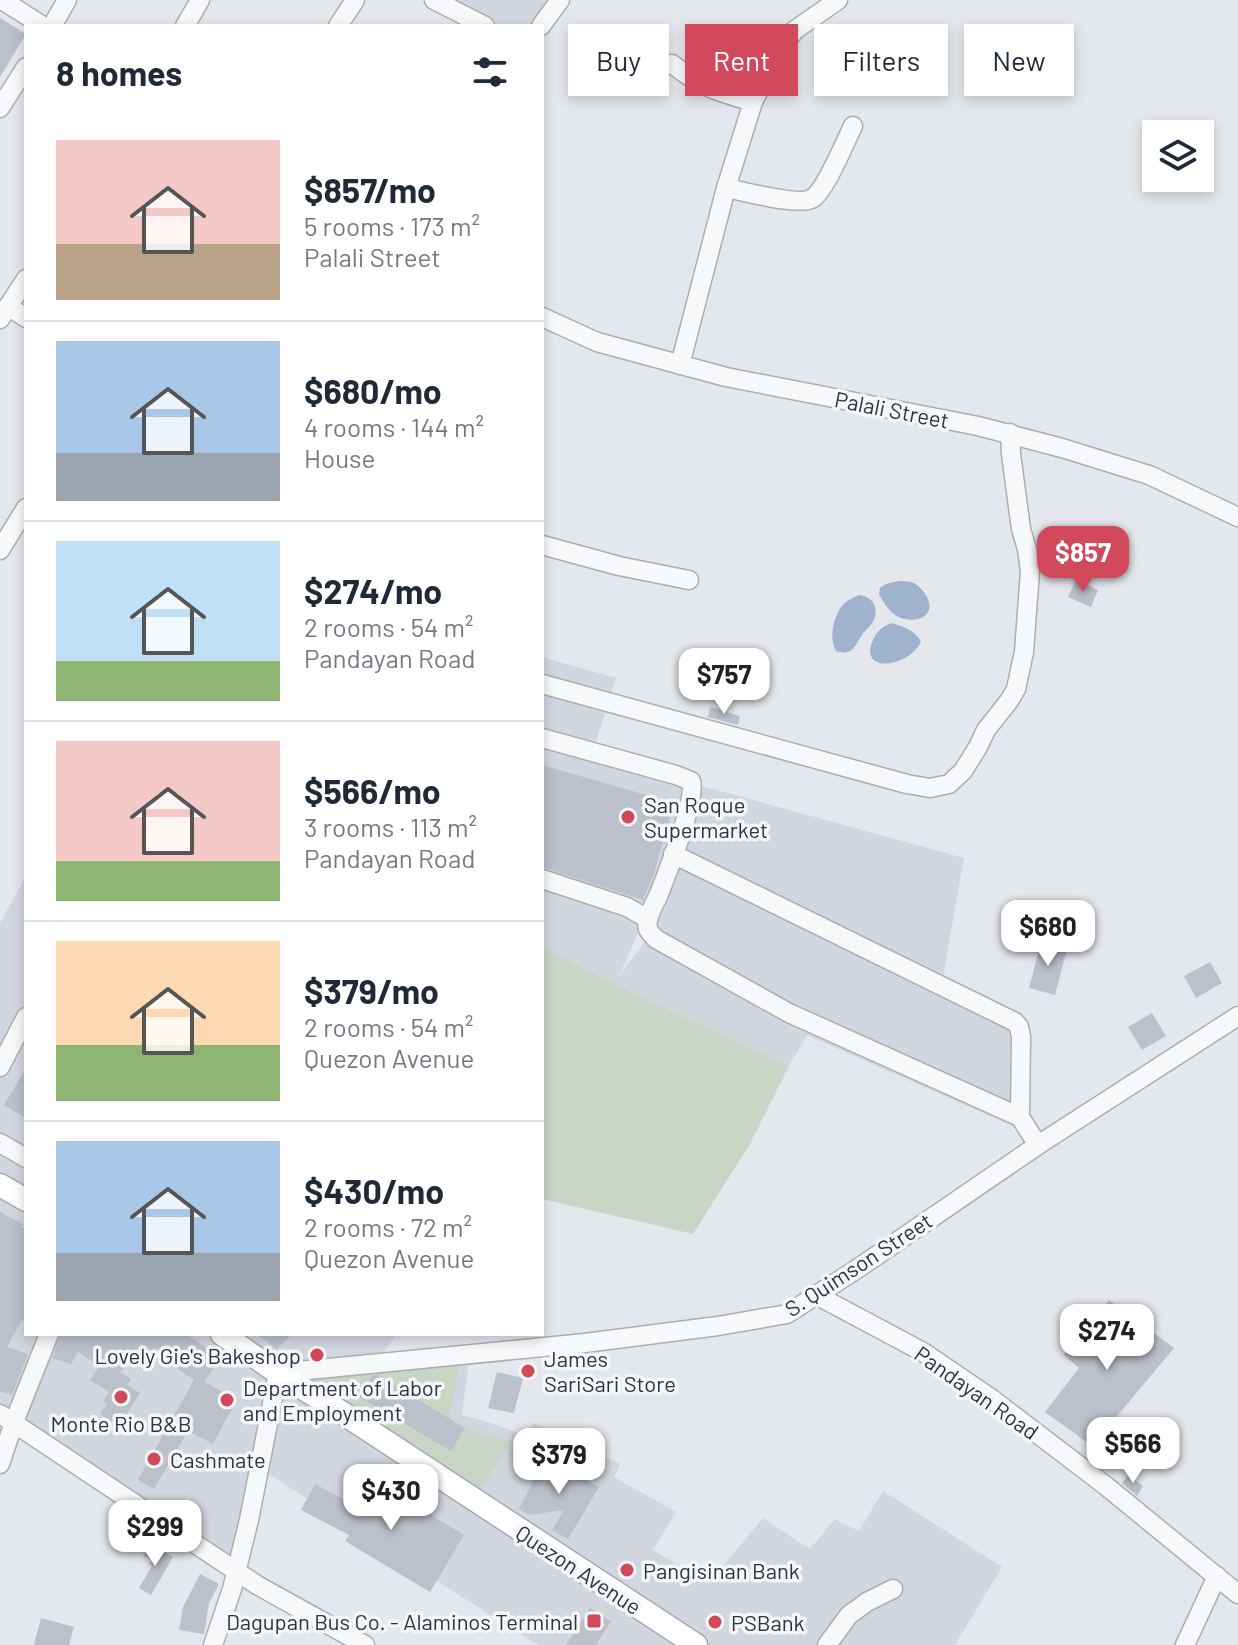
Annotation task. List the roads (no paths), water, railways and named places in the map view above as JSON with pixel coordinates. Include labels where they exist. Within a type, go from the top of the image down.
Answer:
[{"type":"main road","points":[[0,1185],[24,1199]]},
{"type":"main road","name":"Quezon Avenue","points":[[225,1336],[696,1645]]},
{"type":"street","points":[[2,0],[40,24]]},
{"type":"street","points":[[53,24],[67,0]]},
{"type":"street","points":[[186,24],[200,0]]},
{"type":"street","points":[[339,24],[355,0]]},
{"type":"street","points":[[434,0],[481,24]]},
{"type":"street","points":[[542,24],[560,0]]},
{"type":"street","points":[[680,365],[726,188],[753,102],[778,52],[795,30],[838,0]]},
{"type":"street","points":[[672,64],[692,80],[753,102]]},
{"type":"street","points":[[0,108],[24,70]]},
{"type":"street","points":[[726,188],[772,198],[810,199],[823,186],[853,126]]},
{"type":"street","points":[[24,282],[5,306],[24,317]]},
{"type":"street","name":"Palali Street","points":[[544,318],[597,342],[726,377],[1010,433],[1149,475],[1238,517]]},
{"type":"street","points":[[544,685],[907,784],[930,788],[949,784],[963,771],[986,730],[1016,689],[1024,652],[1030,571],[1021,529],[1010,433]]},
{"type":"street","points":[[0,550],[24,511]]},
{"type":"street","points":[[544,546],[619,566],[689,580]]},
{"type":"street","points":[[544,739],[691,781],[691,795],[673,854],[648,919],[648,929],[656,939],[789,1013],[1020,1117],[1038,1145]]},
{"type":"street","points":[[673,854],[1015,1022],[1021,1036],[1020,1117]]},
{"type":"street","points":[[544,880],[627,907],[648,919]]},
{"type":"street","name":"S. Quimson Street","points":[[278,1373],[585,1343],[787,1314],[1038,1145],[1238,1016]]},
{"type":"street","points":[[0,1067],[24,1021]]},
{"type":"street","points":[[0,1143],[24,1157]]},
{"type":"street","name":"Pandayan Road","points":[[818,1296],[923,1352],[992,1399],[1106,1486],[1238,1594]]},
{"type":"street","points":[[0,1464],[7,1418],[48,1336]]},
{"type":"street","points":[[213,1645],[237,1571],[278,1373]]},
{"type":"street","points":[[7,1418],[257,1585],[365,1645]]},
{"type":"street","points":[[1185,1645],[1217,1576]]},
{"type":"street","points":[[827,1645],[849,1615],[893,1589]]},
{"type":"water","points":[[899,581],[911,582],[922,590],[929,604],[925,616],[907,619],[887,607],[879,594],[880,588]]},
{"type":"water","points":[[859,595],[874,604],[875,618],[850,651],[836,651],[832,634],[836,616],[844,604]]},
{"type":"water","points":[[891,623],[909,630],[921,642],[905,658],[886,664],[872,658],[870,651],[876,634]]},
{"type":"place","name":"San Roque Supermarket","points":[[628,817]]},
{"type":"place","name":"Lovely Gie's Bakeshop","points":[[317,1355]]},
{"type":"place","name":"James SariSari Store","points":[[528,1371]]},
{"type":"place","name":"Monte Rio B&B","points":[[121,1397]]},
{"type":"place","name":"Department of Labor and Employment","points":[[227,1400]]},
{"type":"place","name":"Cashmate","points":[[154,1459]]},
{"type":"place","name":"Pangisinan Bank","points":[[627,1570]]},
{"type":"place","name":"Dagupan Bus Co. - Alaminos Terminal","points":[[594,1621]]},
{"type":"place","name":"PSBank","points":[[715,1622]]}]
